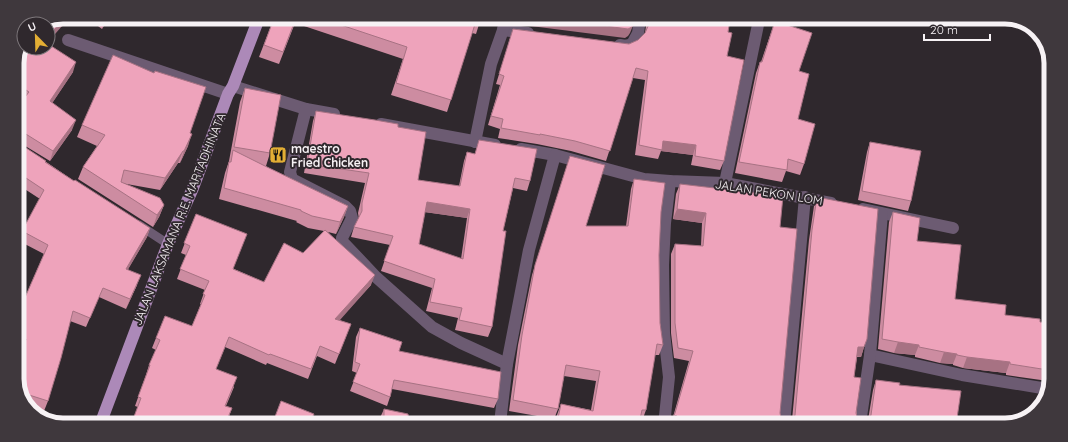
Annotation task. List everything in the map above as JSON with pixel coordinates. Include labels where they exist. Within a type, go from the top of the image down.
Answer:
[{"type":"main road","name":"JALAN LAKSAMANA R.E. MARTADHINATA","points":[[103,418],[168,244],[193,188],[257,24]]},
{"type":"street","points":[[475,142],[491,64],[504,24],[540,34]]},
{"type":"street","points":[[612,44],[626,46],[632,44],[638,33],[639,24]]},
{"type":"street","points":[[725,183],[758,24]]},
{"type":"street","points":[[68,40],[231,90],[306,109],[344,116]]},
{"type":"street","points":[[306,109],[290,172],[292,179],[345,206],[350,211],[352,218],[342,241],[376,277],[432,327],[461,343],[507,364]]},
{"type":"street","name":"JALAN PEKON LOM","points":[[368,121],[475,142],[555,155],[644,179],[725,183],[805,197],[953,228]]},
{"type":"street","points":[[501,418],[507,364],[529,250],[555,155]]},
{"type":"street","points":[[664,418],[669,377],[664,333],[663,265],[665,223],[670,181]]},
{"type":"street","points":[[785,418],[805,197]]},
{"type":"street","points":[[861,418],[870,355],[882,214]]},
{"type":"street","points":[[870,355],[962,375],[1042,388]]},
{"type":"lane","points":[[128,219],[168,244]]},
{"type":"building","points":[[272,24],[294,24],[283,52],[264,45]]},
{"type":"building","points":[[338,24],[475,24],[451,100],[396,83],[407,47]]},
{"type":"building","points":[[590,24],[634,24],[632,27],[628,29]]},
{"type":"building","points":[[649,24],[729,24],[728,32],[732,33],[727,56],[744,60],[724,161],[695,156],[696,145],[663,141],[662,150],[639,145],[648,71],[636,68],[610,151],[575,141],[501,128],[503,119],[491,116],[504,76],[499,74],[513,29],[629,44],[638,40],[645,33]]},
{"type":"building","points":[[774,24],[784,24],[812,33],[799,71],[809,74],[798,119],[815,124],[804,164],[788,159],[787,170],[739,162],[760,62],[762,62]]},
{"type":"building","points":[[56,49],[76,62],[50,101],[76,120],[53,151],[24,133],[24,98],[29,92],[24,89],[25,56],[56,56]]},
{"type":"building","points":[[113,55],[154,73],[155,71],[206,87],[190,133],[192,134],[184,151],[165,178],[124,170],[121,182],[160,198],[164,205],[157,215],[83,167],[105,135],[82,125]]},
{"type":"building","points":[[245,88],[281,95],[270,153],[234,147]]},
{"type":"building","points":[[316,111],[398,124],[398,127],[426,132],[418,180],[460,186],[467,152],[475,154],[479,140],[537,149],[530,181],[515,178],[503,231],[506,231],[492,327],[459,320],[462,308],[430,302],[435,279],[384,261],[393,236],[354,227],[362,211],[362,203],[369,173],[307,164]],"holes":[[[427,202],[470,209],[463,259],[419,244]]]},
{"type":"building","points":[[870,142],[921,151],[911,201],[862,191]]},
{"type":"building","points":[[24,147],[74,181],[75,180],[150,228],[126,269],[141,275],[130,299],[103,288],[90,318],[73,311],[48,401],[27,394],[24,381],[24,345],[26,339],[24,339],[24,300],[48,245],[24,232],[24,227],[44,190],[24,177]]},
{"type":"building","points":[[233,150],[348,206],[340,222],[312,216],[301,210],[224,188]]},
{"type":"building","points":[[570,156],[605,165],[586,226],[628,226],[634,179],[665,183],[661,212],[659,255],[660,323],[663,345],[657,344],[646,410],[642,410],[640,418],[558,418],[561,404],[593,411],[600,371],[566,365],[558,409],[513,400],[522,335],[535,265]]},
{"type":"building","points":[[680,184],[783,196],[780,227],[797,229],[780,413],[781,418],[676,418],[677,416],[674,415],[693,351],[678,348],[675,323],[675,244],[703,246],[706,213],[677,209]]},
{"type":"building","points":[[817,197],[878,209],[867,339],[864,347],[858,347],[854,377],[861,378],[856,413],[858,418],[794,418],[812,230]]},
{"type":"building","points":[[893,212],[920,218],[917,241],[961,245],[955,299],[1006,305],[1005,315],[1040,319],[1040,322],[1044,322],[1044,369],[1010,364],[1010,362],[967,357],[919,347],[919,345],[882,339]]},
{"type":"building","points":[[196,214],[247,234],[233,269],[264,282],[284,243],[303,253],[325,230],[375,275],[335,319],[351,324],[339,354],[320,346],[311,369],[270,354],[269,355],[229,337],[216,369],[237,377],[225,406],[232,408],[228,418],[134,418],[141,398],[138,397],[149,365],[160,340],[156,338],[165,316],[192,326],[205,295],[203,294],[209,281],[180,269],[190,246],[184,243]]},
{"type":"building","points":[[360,328],[402,342],[399,351],[501,372],[498,399],[394,380],[390,397],[353,382],[360,364],[355,362]]},
{"type":"building","points":[[876,380],[900,383],[899,385],[961,391],[957,418],[870,418]]},
{"type":"building","points":[[281,401],[314,414],[312,418],[275,418]]},
{"type":"building","points":[[384,409],[408,414],[408,418],[384,418]]},
{"type":"place","name":"maestro Fried Chicken","points":[[278,155]]}]
